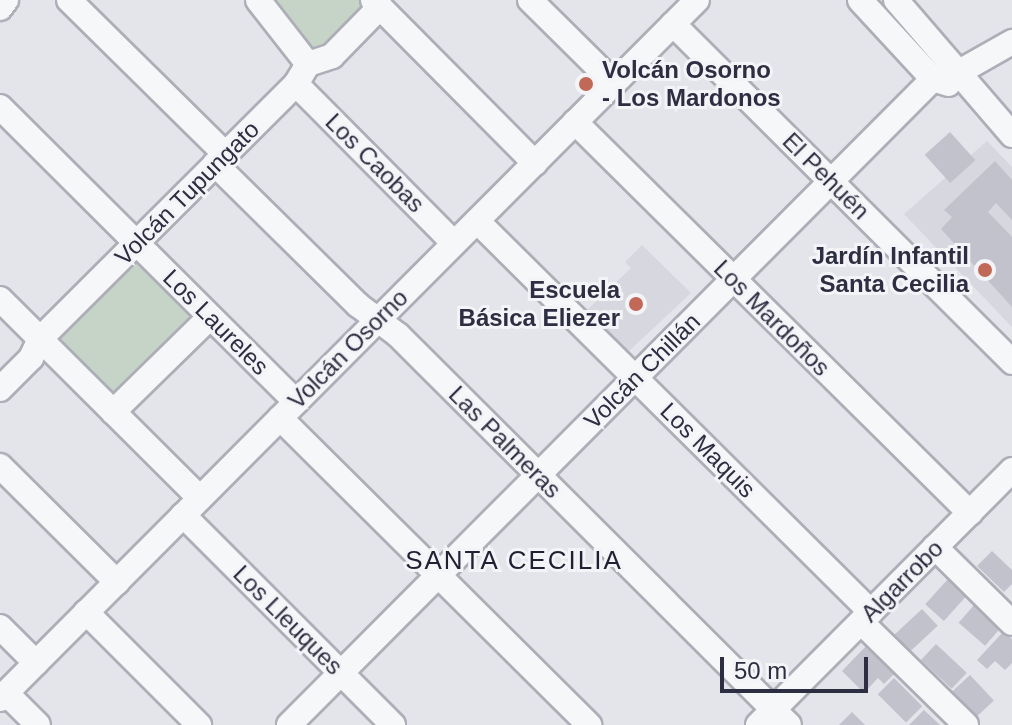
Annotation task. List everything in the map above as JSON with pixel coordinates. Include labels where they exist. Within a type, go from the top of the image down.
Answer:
[{"type":"street","points":[[0,8],[6,0]]},
{"type":"street","name":"Las Palmeras","points":[[69,0],[378,320],[538,475],[773,720]]},
{"type":"street","name":"Los Caobas","points":[[258,0],[302,74],[454,243]]},
{"type":"street","points":[[530,0],[614,83]]},
{"type":"street","points":[[860,0],[933,79],[965,80],[1012,42]]},
{"type":"street","points":[[896,0],[1012,135]]},
{"type":"street","name":"Volcán Osorno","points":[[3,696],[673,24],[692,1]]},
{"type":"street","points":[[376,3],[535,163]]},
{"type":"street","name":"Volcán Tupungato","points":[[0,389],[31,358],[40,339],[302,74],[332,56],[376,3]]},
{"type":"street","name":"El Pehuén","points":[[673,24],[1012,362]]},
{"type":"street","name":"Volcán Chillán","points":[[289,725],[933,79]]},
{"type":"street","name":"Los Laureles","points":[[0,107],[210,317],[288,410],[438,575],[589,725]]},
{"type":"street","name":"Los Mardoños","points":[[575,122],[970,513]]},
{"type":"street","name":"Los Maquis","points":[[477,221],[635,378],[966,725]]},
{"type":"street","name":"Los Lleuques","points":[[0,299],[113,412],[192,507],[341,673],[393,725]]},
{"type":"street","points":[[113,412],[210,317]]},
{"type":"street","points":[[0,466],[117,582]]},
{"type":"street","name":"Algarrobo","points":[[773,720],[866,617],[1012,472]]},
{"type":"street","points":[[935,547],[1012,623]]},
{"type":"street","points":[[86,612],[199,725]]},
{"type":"street","points":[[0,627],[36,663]]},
{"type":"street","points":[[3,696],[38,725]]},
{"type":"shaded area","points":[[260,0],[370,0],[317,60]]},
{"type":"shaded area","name":"Jardín Infantil Santa Cecilia","points":[[987,141],[1012,167],[1012,327],[904,214]]},
{"type":"shaded area","name":"Escuela Básica Eliezer","points":[[642,245],[691,293],[629,351],[586,311],[631,268],[625,262]]},
{"type":"shaded area","points":[[136,246],[207,317],[113,410],[43,339]]},
{"type":"building","points":[[950,132],[975,160],[950,183],[925,155]]},
{"type":"building","points":[[995,161],[1012,180],[1012,220],[996,203],[988,212],[1012,237],[1012,307],[941,229],[952,217],[944,210]]},
{"type":"building","points":[[992,551],[1012,570],[1012,584],[1004,592],[977,566]]},
{"type":"building","points":[[948,579],[967,596],[944,621],[925,604]]},
{"type":"building","points":[[975,604],[1001,627],[985,646],[959,623]]},
{"type":"building","points":[[922,609],[938,626],[908,653],[893,636]]},
{"type":"building","points":[[1004,631],[1012,639],[1012,663],[1005,670],[995,661],[987,669],[977,660]]},
{"type":"building","points":[[868,644],[896,672],[884,684],[878,678],[864,693],[842,671]]},
{"type":"building","points":[[936,644],[967,673],[952,689],[921,660]]},
{"type":"building","points":[[970,675],[994,701],[976,717],[952,691]]},
{"type":"building","points":[[894,678],[922,706],[906,723],[878,694]]},
{"type":"building","points":[[924,710],[940,725],[909,725]]},
{"type":"building","points":[[852,712],[865,725],[839,725]]},
{"type":"place","name":"Volcán Osorno - Los Mardonos","points":[[586,84]]},
{"type":"place","name":"Jardín Infantil Santa Cecilia","points":[[985,270]]},
{"type":"place","name":"Escuela Básica Eliezer","points":[[636,304]]},
{"type":"district","name":"SANTA CECILIA","points":[[514,561]]}]
